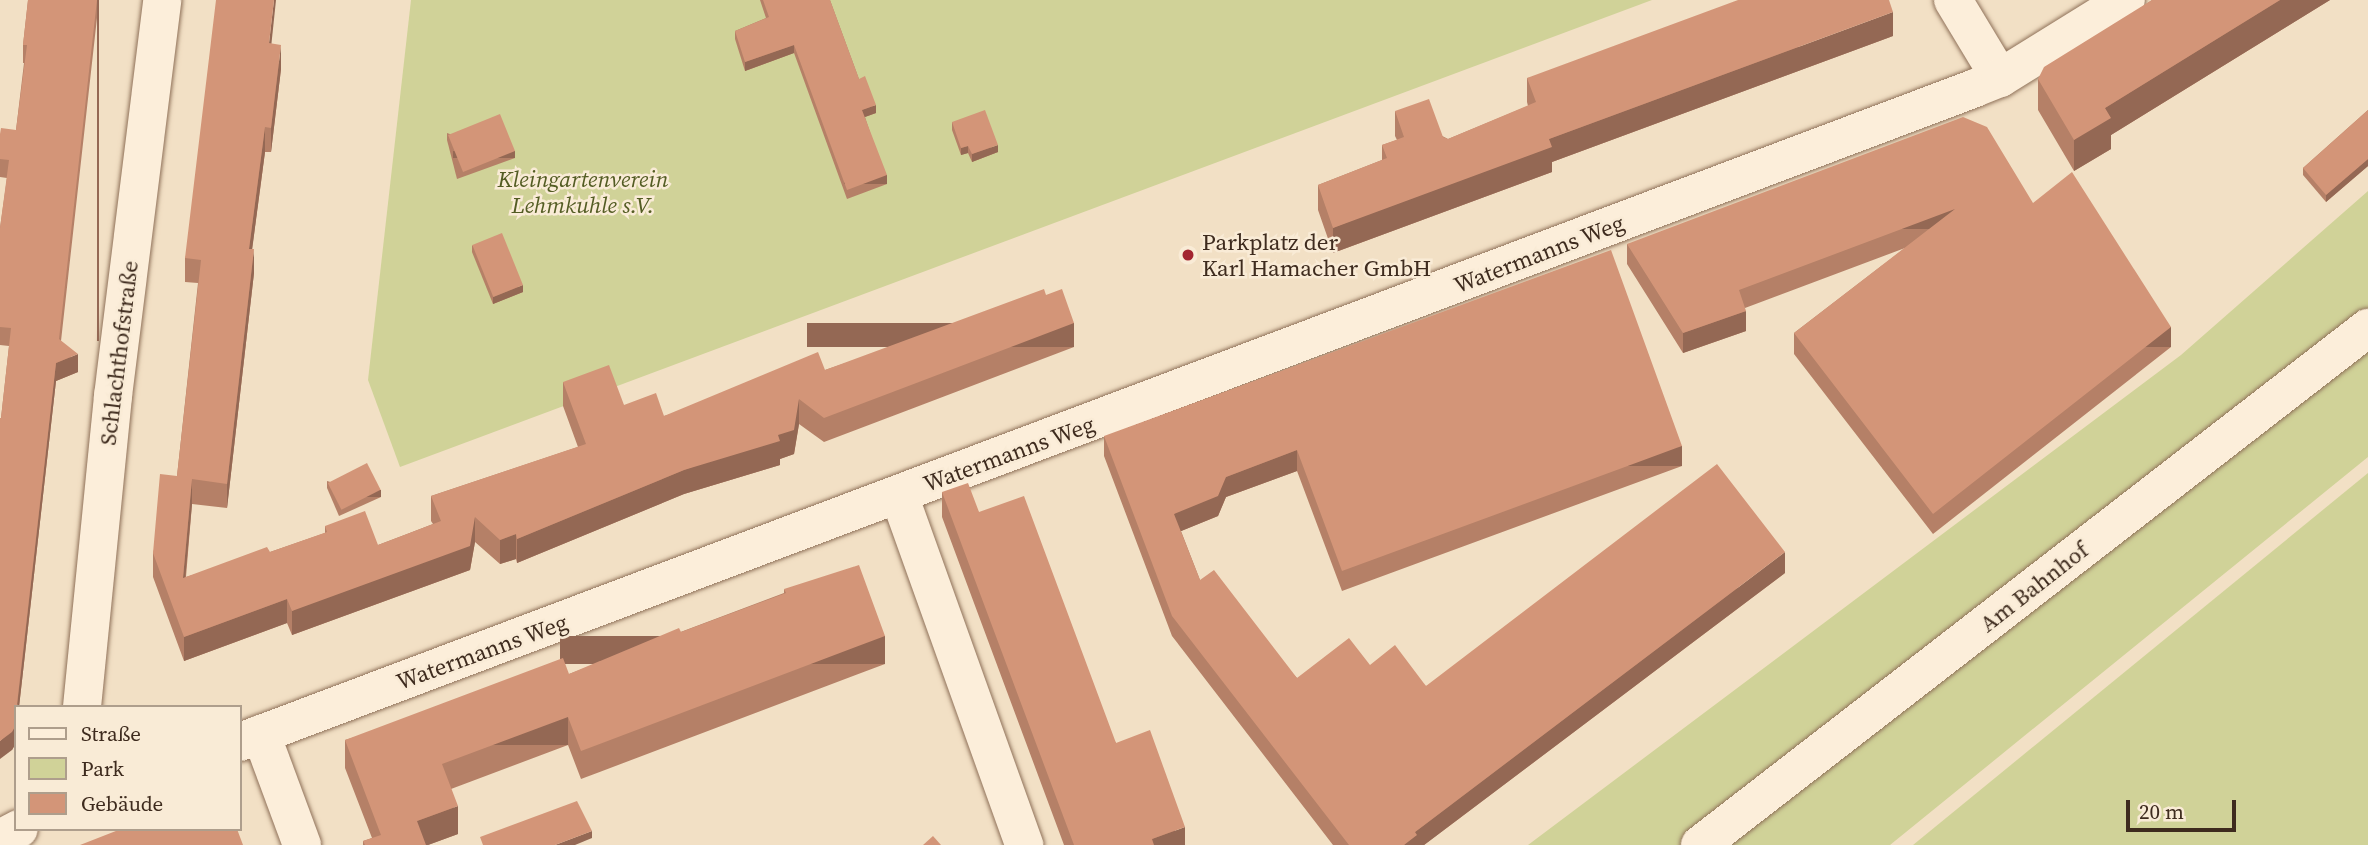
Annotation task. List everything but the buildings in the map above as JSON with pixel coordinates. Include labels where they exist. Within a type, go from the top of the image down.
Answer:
[{"type":"street","name":"Schlachthofstraße","points":[[82,705],[113,396],[162,0]]},
{"type":"street","points":[[1953,0],[2000,78]]},
{"type":"street","name":"Watermanns Weg","points":[[302,845],[250,738],[2000,78],[2126,0]]},
{"type":"street","name":"Am Bahnhof","points":[[1700,845],[2368,328]]},
{"type":"street","name":"Watermanns Weg","points":[[899,495],[1024,845]]},
{"type":"green space","name":"Kleingartenverein Lehmkuhle s.V.","points":[[411,0],[1652,0],[400,467],[368,380]]},
{"type":"green space","points":[[2368,191],[2368,457],[1890,845],[1528,845],[2181,355]]},
{"type":"green space","points":[[2368,473],[2368,845],[1913,845]]},
{"type":"place","name":"Parkplatz der Karl Hamacher GmbH","points":[[1188,255]]}]
